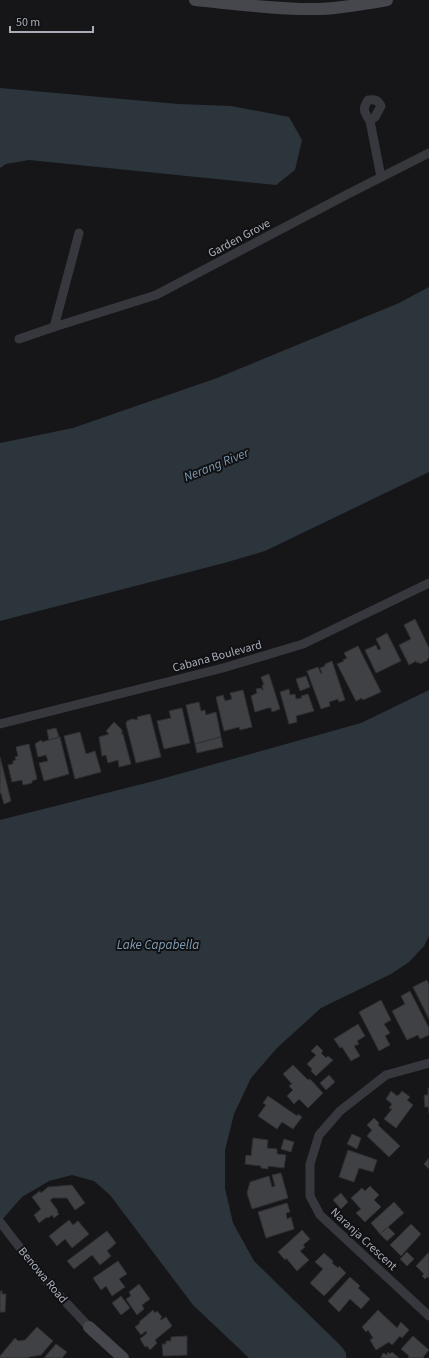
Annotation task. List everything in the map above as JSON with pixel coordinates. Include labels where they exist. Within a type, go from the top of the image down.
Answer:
[{"type":"street","points":[[195,0],[275,7],[320,9],[346,7],[387,0]]},
{"type":"street","points":[[370,121],[381,177]]},
{"type":"street","name":"Garden Grove","points":[[19,339],[156,295],[429,153]]},
{"type":"street","points":[[54,327],[80,233]]},
{"type":"street","name":"Cabana Boulevard","points":[[0,724],[223,668],[303,644],[429,583]]},
{"type":"street","name":"Naranja Crescent","points":[[429,1063],[386,1075],[340,1111],[319,1135],[310,1164],[310,1196],[320,1215],[429,1316]]},
{"type":"street","name":"Benowa Road","points":[[2,1225],[45,1280],[89,1327],[123,1358]]},
{"type":"street","name":"Benowa Road","points":[[89,1327],[110,1358]]},
{"type":"water","points":[[0,88],[178,104],[231,106],[289,117],[302,140],[295,170],[276,185],[29,160],[6,164],[0,168]]},
{"type":"water","name":"Nerang River","points":[[429,287],[429,472],[265,551],[0,621],[0,443],[73,428],[217,378],[399,303]]},
{"type":"water","name":"Lake Capabella","points":[[429,690],[429,936],[424,946],[409,962],[391,974],[321,1008],[277,1048],[251,1078],[234,1114],[225,1150],[225,1188],[233,1223],[254,1261],[342,1347],[346,1353],[346,1358],[249,1358],[193,1305],[110,1195],[94,1181],[72,1175],[49,1181],[22,1197],[0,1222],[0,820],[154,781],[361,723]]},
{"type":"building","points":[[415,619],[429,648],[429,658],[420,664],[416,661],[409,665],[399,645],[411,639],[404,625]]},
{"type":"building","points":[[387,633],[401,661],[376,673],[365,650],[376,645],[378,650],[381,649],[376,639]]},
{"type":"building","points":[[358,646],[381,692],[363,700],[362,698],[356,701],[337,664],[347,658],[344,653]]},
{"type":"building","points":[[332,661],[345,700],[339,702],[338,699],[329,702],[330,706],[321,709],[307,671],[318,667],[321,674],[320,668]]},
{"type":"building","points":[[269,674],[280,709],[272,712],[271,708],[268,708],[255,712],[251,696],[257,693],[256,689],[261,688],[263,690],[262,685],[264,685],[261,677]]},
{"type":"building","points":[[306,676],[310,687],[300,691],[296,679]]},
{"type":"building","points":[[289,689],[290,695],[295,694],[296,699],[302,698],[301,696],[308,694],[314,711],[296,716],[297,722],[289,724],[280,692]]},
{"type":"building","points":[[243,690],[252,727],[240,730],[239,727],[224,731],[216,697],[223,695],[225,701],[232,699],[230,693]]},
{"type":"building","points":[[199,702],[201,711],[205,710],[206,715],[216,712],[221,737],[195,744],[186,705]]},
{"type":"building","points":[[182,708],[190,743],[164,749],[157,721],[171,718],[169,711]]},
{"type":"building","points":[[150,714],[161,757],[136,763],[126,724],[127,721],[132,719],[138,720],[137,717]]},
{"type":"building","points":[[114,722],[122,730],[122,735],[123,734],[131,764],[119,767],[118,760],[108,763],[106,755],[102,756],[99,737],[109,734],[106,731]]},
{"type":"building","points":[[56,728],[59,737],[49,740],[47,730]]},
{"type":"building","points":[[80,732],[86,754],[95,751],[101,772],[75,779],[64,736]]},
{"type":"building","points":[[60,737],[69,774],[44,781],[39,763],[48,761],[46,755],[38,757],[35,744],[41,740],[42,742]]},
{"type":"building","points":[[221,737],[223,747],[197,753],[195,744]]},
{"type":"building","points":[[29,744],[37,779],[32,781],[32,783],[23,785],[22,780],[12,782],[8,765],[13,764],[13,761],[16,760],[15,757],[18,756],[16,747]]},
{"type":"building","points":[[0,757],[11,801],[4,804],[1,793],[0,794]]},
{"type":"building","points":[[427,980],[429,985],[429,1019],[413,987]]},
{"type":"building","points":[[410,991],[429,1028],[429,1035],[420,1039],[418,1035],[407,1040],[392,1011],[405,1004],[401,996]]},
{"type":"building","points":[[381,1000],[391,1020],[384,1024],[390,1033],[385,1036],[390,1045],[379,1051],[359,1012]]},
{"type":"building","points":[[358,1024],[365,1036],[357,1041],[359,1044],[354,1046],[360,1056],[351,1061],[342,1047],[340,1048],[334,1039]]},
{"type":"building","points":[[317,1045],[323,1051],[321,1053],[326,1058],[328,1056],[333,1060],[316,1076],[307,1064],[316,1055],[311,1051]]},
{"type":"building","points":[[293,1065],[308,1080],[310,1079],[323,1093],[308,1108],[299,1099],[294,1104],[287,1096],[293,1090],[289,1086],[292,1084],[283,1074]]},
{"type":"building","points":[[329,1075],[335,1082],[326,1090],[320,1083]]},
{"type":"building","points":[[428,1088],[429,1107],[425,1107],[424,1095],[428,1095]]},
{"type":"building","points":[[391,1091],[397,1096],[402,1091],[410,1097],[407,1100],[413,1105],[396,1128],[384,1119],[392,1109],[389,1108],[392,1104],[386,1099]]},
{"type":"building","points":[[268,1096],[297,1116],[298,1114],[302,1117],[293,1129],[282,1122],[277,1129],[258,1116],[266,1105],[263,1103]]},
{"type":"building","points":[[374,1118],[379,1123],[378,1125],[400,1146],[389,1157],[367,1136],[372,1130],[367,1125]]},
{"type":"building","points":[[352,1134],[361,1138],[357,1149],[347,1144]]},
{"type":"building","points":[[253,1138],[268,1140],[267,1148],[277,1149],[277,1154],[286,1155],[284,1168],[268,1166],[268,1169],[261,1168],[261,1166],[245,1164],[246,1155],[251,1156]]},
{"type":"building","points":[[284,1139],[294,1142],[291,1152],[281,1149]]},
{"type":"building","points":[[348,1150],[377,1160],[373,1172],[359,1168],[354,1182],[339,1177]]},
{"type":"building","points":[[429,1158],[429,1169],[424,1164]]},
{"type":"building","points":[[281,1173],[288,1198],[252,1209],[247,1193],[250,1182],[269,1176],[272,1187],[275,1186],[272,1175]]},
{"type":"building","points":[[72,1185],[85,1203],[75,1210],[67,1198],[53,1198],[50,1200],[59,1214],[54,1218],[52,1215],[48,1218],[47,1217],[39,1223],[34,1215],[41,1209],[32,1197],[40,1191],[41,1193],[48,1187]]},
{"type":"building","points":[[370,1186],[379,1195],[374,1200],[381,1207],[365,1222],[356,1213],[361,1209],[351,1198],[362,1188],[365,1191]]},
{"type":"building","points":[[341,1193],[348,1202],[341,1209],[333,1200]]},
{"type":"building","points":[[394,1202],[404,1213],[380,1234],[371,1223]]},
{"type":"building","points":[[287,1203],[290,1212],[286,1213],[287,1219],[291,1217],[294,1229],[266,1238],[258,1212]]},
{"type":"building","points":[[69,1220],[73,1225],[78,1221],[89,1234],[72,1248],[65,1239],[57,1246],[49,1236]]},
{"type":"building","points":[[411,1224],[421,1234],[401,1256],[390,1245]]},
{"type":"building","points":[[388,1227],[395,1234],[387,1241],[380,1234]]},
{"type":"building","points":[[302,1230],[310,1239],[303,1245],[305,1247],[300,1251],[309,1260],[297,1271],[286,1258],[285,1260],[278,1252]]},
{"type":"building","points":[[107,1231],[116,1243],[107,1251],[111,1256],[100,1265],[92,1255],[74,1269],[67,1261]]},
{"type":"building","points":[[407,1252],[414,1259],[407,1266],[400,1259]]},
{"type":"building","points":[[429,1252],[429,1278],[427,1277],[425,1279],[422,1276],[424,1274],[416,1266]]},
{"type":"building","points":[[324,1253],[333,1261],[332,1263],[338,1268],[339,1266],[346,1273],[324,1296],[310,1283],[323,1269],[315,1262]]},
{"type":"building","points":[[118,1261],[127,1274],[119,1279],[125,1287],[112,1296],[106,1286],[101,1290],[93,1278]]},
{"type":"building","points":[[350,1277],[360,1286],[358,1288],[370,1299],[361,1309],[350,1299],[339,1312],[328,1301]]},
{"type":"building","points":[[139,1284],[150,1299],[142,1305],[144,1309],[137,1315],[126,1299],[131,1296],[129,1292]]},
{"type":"building","points":[[0,1291],[2,1291],[2,1294],[6,1294],[5,1312],[0,1312]]},
{"type":"building","points":[[121,1296],[130,1308],[121,1315],[112,1303]]},
{"type":"building","points":[[153,1310],[155,1313],[157,1311],[162,1317],[160,1319],[161,1320],[166,1317],[172,1326],[155,1340],[157,1343],[150,1350],[147,1346],[145,1347],[140,1339],[147,1333],[146,1331],[141,1335],[135,1327]]},
{"type":"building","points":[[378,1310],[397,1328],[401,1322],[409,1330],[402,1338],[400,1336],[392,1345],[389,1342],[376,1350],[370,1340],[373,1338],[368,1330],[366,1332],[362,1327]]},
{"type":"building","points":[[37,1327],[53,1341],[41,1355],[28,1358],[0,1358],[15,1338],[18,1341],[25,1340]]},
{"type":"building","points":[[187,1336],[187,1355],[163,1356],[162,1344],[166,1344],[166,1341],[171,1341],[171,1337]]},
{"type":"building","points":[[413,1336],[429,1350],[423,1357],[424,1358],[408,1358],[409,1356],[401,1349]]},
{"type":"building","points":[[56,1344],[67,1352],[62,1358],[44,1358]]},
{"type":"building","points":[[388,1352],[390,1354],[392,1352],[399,1358],[381,1358],[383,1353],[387,1355]]}]
